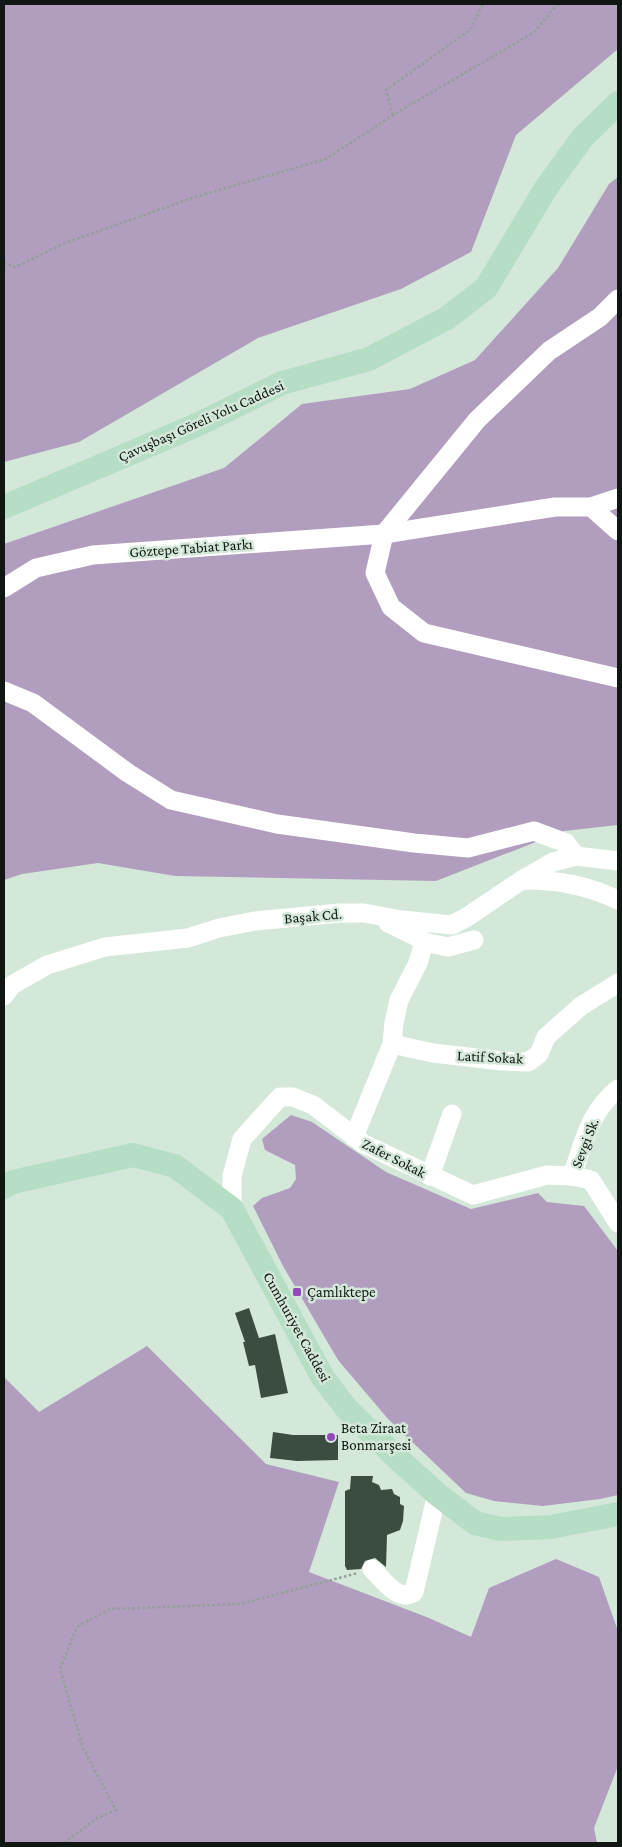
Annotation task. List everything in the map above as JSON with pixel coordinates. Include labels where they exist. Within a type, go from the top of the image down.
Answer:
[{"type":"main road","name":"Çavuşbaşı Göreli Yolu Caddesi","points":[[4,507],[198,424],[282,383],[369,359],[447,318],[486,288],[551,181],[583,137],[618,103]]},
{"type":"main road","name":"Cumhuriyet Caddesi","points":[[4,1186],[13,1182],[133,1155],[175,1166],[232,1209],[323,1378],[347,1410],[437,1494],[475,1522],[500,1529],[551,1527],[618,1514]]},
{"type":"street","points":[[618,299],[600,317],[549,351],[477,420],[384,534],[375,573],[391,608],[424,633],[618,678]]},
{"type":"street","name":"Göztepe Tabiat Parkı","points":[[4,588],[36,568],[92,555],[384,534],[555,507],[591,507],[618,498]]},
{"type":"street","points":[[591,507],[618,531]]},
{"type":"street","points":[[4,691],[33,703],[128,773],[171,800],[278,824],[414,843],[468,848],[534,832],[566,844],[576,856]]},
{"type":"street","name":"Başak Cd.","points":[[4,996],[12,985],[47,965],[105,947],[188,938],[219,928],[255,921],[364,913],[402,920],[452,925],[553,862],[576,856],[618,861]]},
{"type":"street","points":[[522,880],[552,880],[596,890],[618,900]]},
{"type":"street","points":[[364,913],[424,942],[448,947],[474,940]]},
{"type":"street","points":[[354,1137],[392,1044],[399,1000],[418,963],[424,942]]},
{"type":"street","name":"Latif Sokak","points":[[392,1044],[433,1053],[528,1062],[539,1054],[546,1037],[581,1006],[618,983]]},
{"type":"street","name":"Sevgi Sk.","points":[[572,1176],[590,1122],[607,1098],[618,1088]]},
{"type":"street","name":"Zafer Sokak","points":[[232,1209],[232,1176],[242,1139],[280,1097],[293,1097],[312,1105],[364,1144],[473,1195],[547,1175],[572,1176],[591,1180],[618,1223]]},
{"type":"street","points":[[430,1176],[452,1114]]},
{"type":"street","points":[[372,1569],[401,1595],[409,1595],[414,1592],[437,1494]]},
{"type":"path","points":[[393,116],[386,90],[470,30],[483,4]]},
{"type":"path","points":[[4,263],[15,267],[66,244],[195,197],[326,159],[393,116],[533,33],[558,4]]},
{"type":"path","points":[[64,1843],[97,1818],[116,1810],[83,1748],[60,1669],[77,1627],[110,1609],[240,1604],[372,1569]]},
{"type":"shaded area","points":[[4,4],[618,4],[618,49],[516,135],[471,252],[401,289],[258,338],[79,442],[4,462]]},
{"type":"shaded area","points":[[618,177],[618,825],[564,831],[436,881],[175,876],[98,863],[22,874],[4,880],[4,544],[224,468],[302,404],[410,389],[475,360],[558,268],[609,184]]},
{"type":"shaded area","points":[[291,1115],[312,1122],[386,1172],[471,1209],[538,1193],[547,1202],[584,1206],[618,1251],[618,1495],[543,1506],[494,1501],[466,1493],[388,1419],[338,1360],[283,1266],[253,1206],[262,1198],[290,1188],[296,1179],[295,1165],[265,1150],[262,1139]]},
{"type":"shaded area","points":[[147,1346],[266,1464],[339,1482],[309,1572],[429,1618],[471,1637],[489,1588],[556,1559],[599,1577],[618,1631],[618,1766],[594,1828],[597,1843],[4,1843],[4,1377],[39,1412]]},
{"type":"building","points":[[249,1308],[259,1338],[275,1334],[288,1393],[261,1398],[255,1365],[249,1366],[243,1342],[245,1342],[235,1313]]},
{"type":"building","points":[[273,1432],[293,1435],[338,1435],[338,1460],[297,1461],[270,1458]]},
{"type":"building","points":[[351,1476],[373,1476],[372,1482],[379,1485],[381,1490],[392,1489],[394,1494],[400,1497],[400,1504],[404,1506],[400,1530],[387,1535],[386,1567],[375,1558],[365,1561],[361,1569],[347,1570],[345,1566],[345,1491],[350,1489]]},
{"type":"place","name":"Çamlıktepe","points":[[297,1292]]},
{"type":"place","name":"Beta Ziraat Bonmarşesi","points":[[331,1437]]}]
